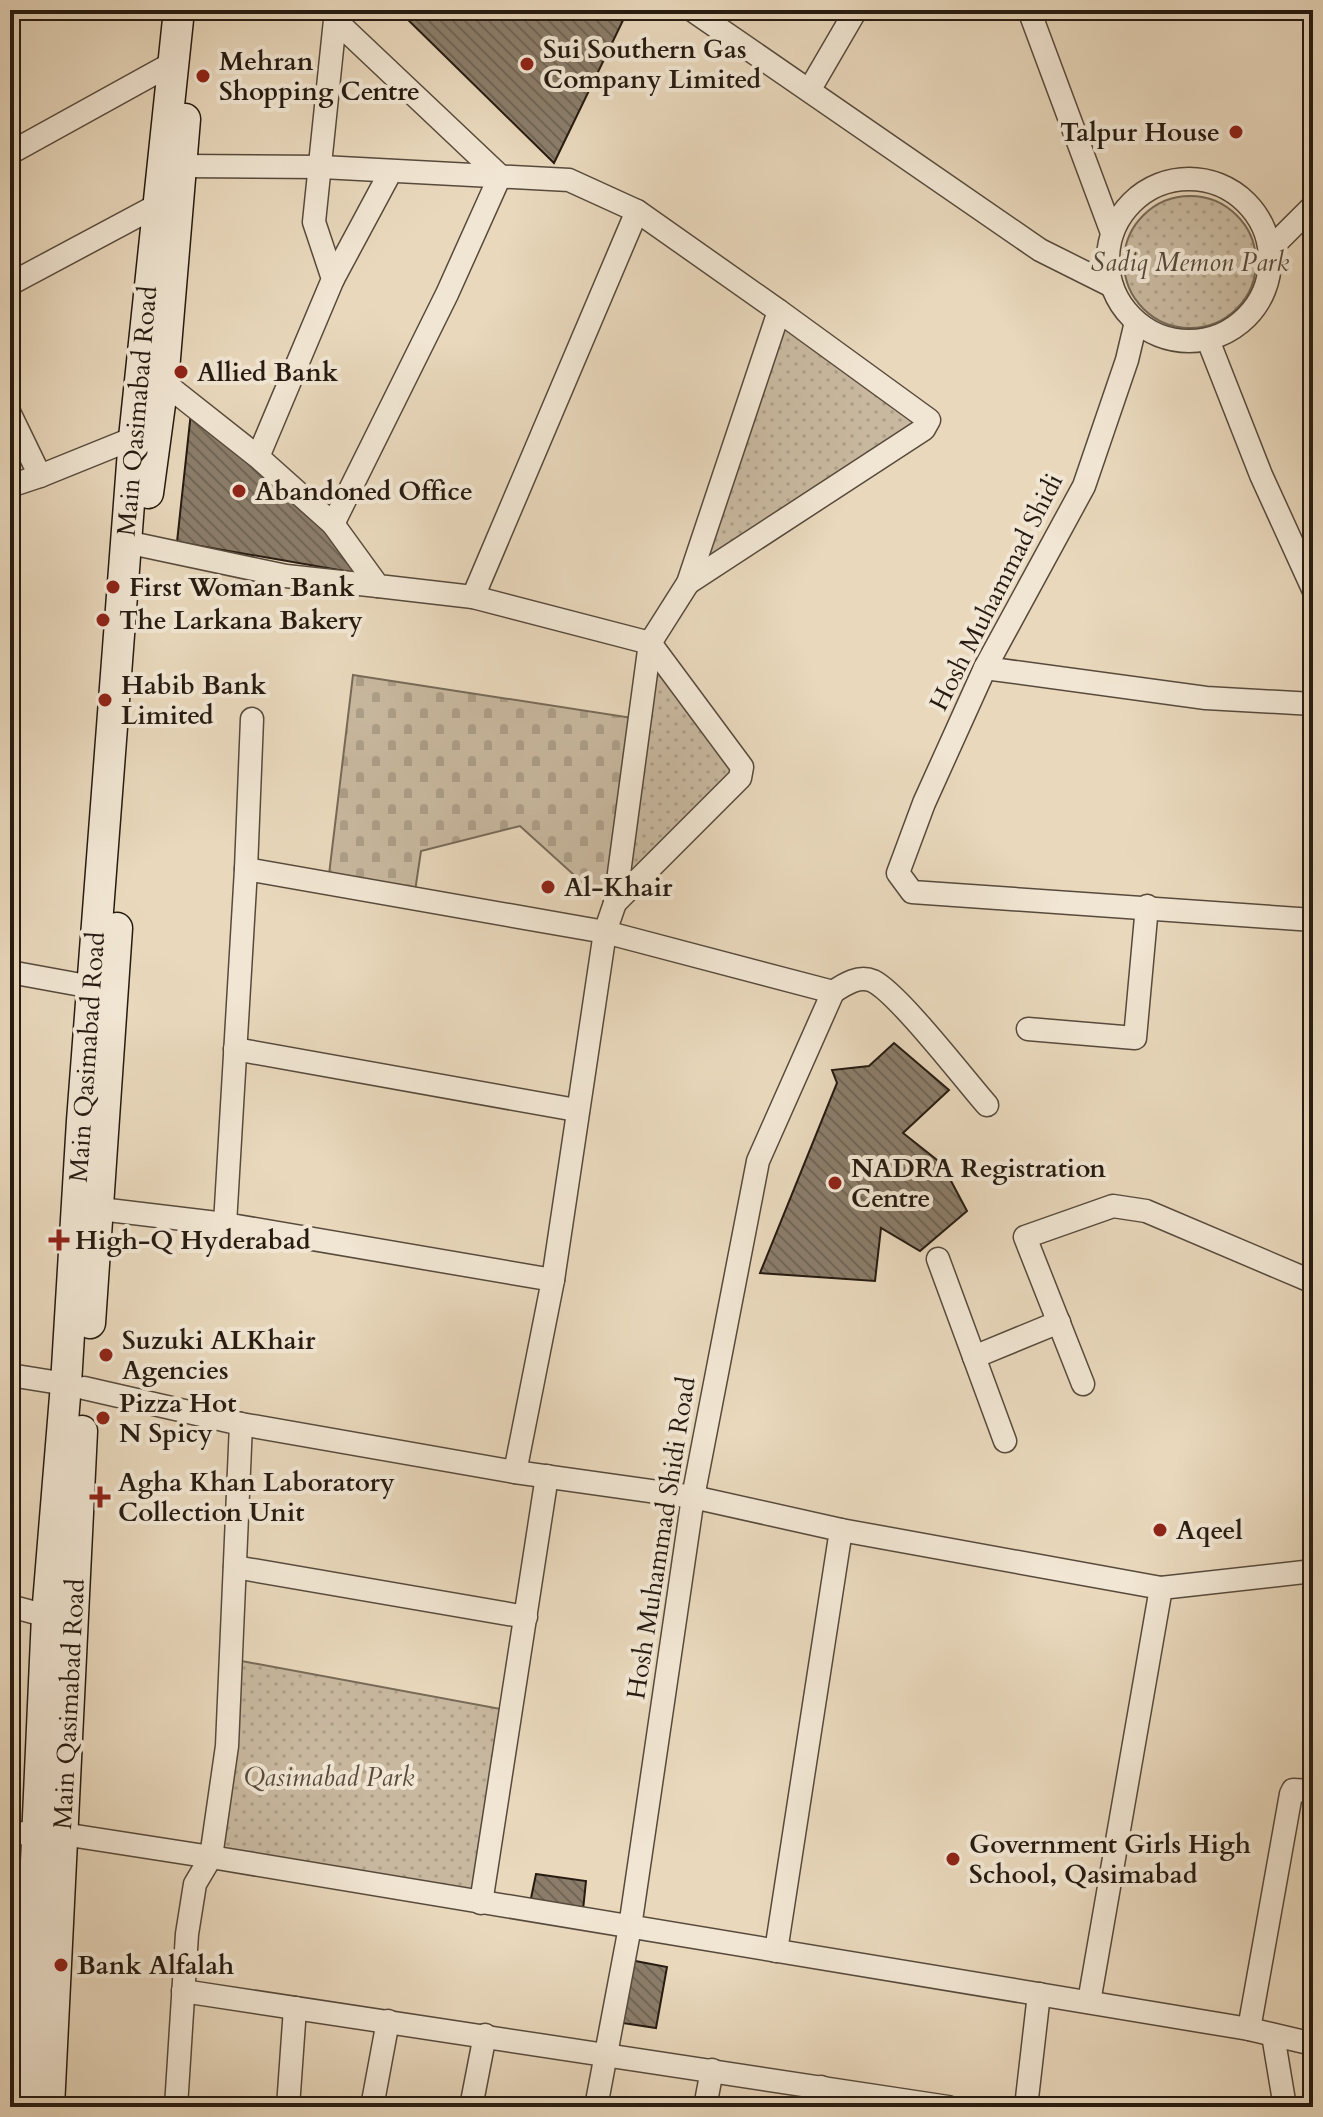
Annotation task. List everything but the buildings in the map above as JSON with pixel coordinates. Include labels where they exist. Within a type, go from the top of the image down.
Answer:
[{"type":"main road","name":"Main Qasimabad Road","points":[[49,2107],[37,1833],[75,1386],[92,987],[145,438],[156,206],[179,10]]},
{"type":"main road","name":"Main Qasimabad Road","points":[[145,438],[163,382],[196,10]]},
{"type":"main road","name":"Main Qasimabad Road","points":[[25,2107],[47,1616],[100,1209],[133,542]]},
{"type":"street","points":[[692,10],[1040,250],[1112,286]]},
{"type":"street","points":[[810,89],[856,10]]},
{"type":"street","points":[[1029,10],[1112,233]]},
{"type":"street","points":[[333,279],[314,222],[335,20],[500,176]]},
{"type":"street","points":[[10,153],[173,63]]},
{"type":"street","points":[[182,166],[322,167],[569,180],[637,211],[929,420],[924,429],[688,583]]},
{"type":"street","points":[[258,457],[333,279],[391,171]]},
{"type":"street","points":[[333,524],[447,294],[500,176]]},
{"type":"street","points":[[1197,178],[1223,185],[1246,201],[1262,223],[1270,249],[1271,269],[1257,307],[1227,333],[1208,340],[1183,341],[1158,335],[1136,322],[1112,286],[1107,259],[1112,233],[1125,209],[1145,191],[1170,180],[1197,178]]},
{"type":"street","points":[[10,284],[156,206]]},
{"type":"street","points":[[1270,249],[1313,206]]},
{"type":"street","points":[[473,597],[637,211]]},
{"type":"street","points":[[515,1472],[553,1280],[605,932],[615,903],[650,643],[688,583],[779,311]]},
{"type":"street","name":"Hosh Muhammad Shidi","points":[[1136,322],[1127,360],[1084,486],[985,668],[924,803],[898,873],[912,892],[1147,906]]},
{"type":"street","points":[[1208,340],[1261,475],[1313,589]]},
{"type":"street","points":[[163,382],[258,457],[333,524],[378,586]]},
{"type":"street","points":[[10,414],[40,476]]},
{"type":"street","points":[[10,486],[145,438]]},
{"type":"street","points":[[133,542],[286,576],[473,597],[650,643],[744,772],[615,903]]},
{"type":"street","points":[[985,668],[1206,698],[1313,704]]},
{"type":"street","points":[[225,1224],[252,719]]},
{"type":"street","points":[[246,869],[605,932],[833,992],[851,980],[873,981],[902,1007],[987,1105]]},
{"type":"street","points":[[1028,1029],[1135,1038],[1147,906],[1313,920]]},
{"type":"street","points":[[10,972],[92,987]]},
{"type":"street","name":"Hosh Muhammad Shidi Road","points":[[596,2107],[630,1927],[693,1497],[758,1161],[833,992]]},
{"type":"street","points":[[235,1049],[576,1110]]},
{"type":"street","points":[[1083,1384],[1025,1237],[1113,1206],[1146,1211],[1313,1282]]},
{"type":"street","points":[[100,1209],[225,1224],[553,1280]]},
{"type":"street","points":[[938,1259],[1005,1441]]},
{"type":"street","points":[[974,1357],[1059,1322]]},
{"type":"street","points":[[10,1375],[75,1386],[241,1424],[515,1472],[693,1497],[841,1530],[1161,1588],[1313,1571]]},
{"type":"street","points":[[176,2107],[183,1991],[195,1884],[211,1857],[227,1746],[241,1424]]},
{"type":"street","points":[[481,1903],[547,1476]]},
{"type":"street","points":[[776,1951],[841,1530]]},
{"type":"street","points":[[235,1567],[526,1617]]},
{"type":"street","points":[[1089,2002],[1161,1588]]},
{"type":"street","points":[[10,1606],[47,1616]]},
{"type":"street","points":[[1249,2029],[1291,1794],[1293,1790],[1313,1791]]},
{"type":"street","points":[[37,1833],[211,1857],[1089,2002],[1249,2029],[1313,2044]]},
{"type":"street","points":[[183,1991],[712,2070],[819,2097],[948,2107]]},
{"type":"street","points":[[1026,2107],[1039,1994]]},
{"type":"street","points":[[288,2107],[295,2008]]},
{"type":"street","points":[[372,2107],[388,2021]]},
{"type":"street","points":[[471,2107],[485,2035]]},
{"type":"street","points":[[1273,2035],[1285,2107]]},
{"type":"street","points":[[705,2107],[712,2070]]},
{"type":"green space","name":"Sadiq Memon Park","points":[[1190,196],[1215,201],[1236,216],[1251,237],[1256,262],[1251,287],[1236,308],[1215,323],[1190,328],[1165,323],[1144,308],[1129,287],[1124,262],[1129,237],[1144,216],[1165,201]]},
{"type":"green space","points":[[779,311],[929,420],[688,583]]},
{"type":"green space","points":[[650,643],[742,767],[615,903]]},
{"type":"green space","points":[[353,675],[639,719],[616,893],[595,894],[520,826],[421,851],[414,898],[328,883]]},
{"type":"green space","name":"Qasimabad Park","points":[[231,1659],[511,1711],[481,1903],[211,1857]]},
{"type":"place","name":"Sui Southern Gas Company Limited","points":[[527,64]]},
{"type":"place","name":"Mehran Shopping Centre","points":[[203,76]]},
{"type":"place","name":"Talpur House","points":[[1236,132]]},
{"type":"place","name":"Allied Bank","points":[[181,372]]},
{"type":"place","name":"Abandoned Office","points":[[239,491]]},
{"type":"place","name":"First Woman Bank","points":[[113,587]]},
{"type":"place","name":"The Larkana Bakery","points":[[103,620]]},
{"type":"place","name":"Habib Bank Limited","points":[[105,700]]},
{"type":"place","name":"Al-Khair","points":[[548,887]]},
{"type":"place","name":"NADRA Registration Centre","points":[[835,1183]]},
{"type":"place","name":"High-Q Hyderabad","points":[[59,1240]]},
{"type":"place","name":"Suzuki ALKhair Agencies","points":[[106,1355]]},
{"type":"place","name":"Pizza Hot N Spicy","points":[[103,1418]]},
{"type":"place","name":"Agha Khan Laboratory Collection Unit","points":[[100,1497]]},
{"type":"place","name":"Aqeel","points":[[1160,1530]]},
{"type":"place","name":"Government Girls High School, Qasimabad","points":[[953,1859]]},
{"type":"place","name":"Bank Alfalah","points":[[61,1965]]}]
